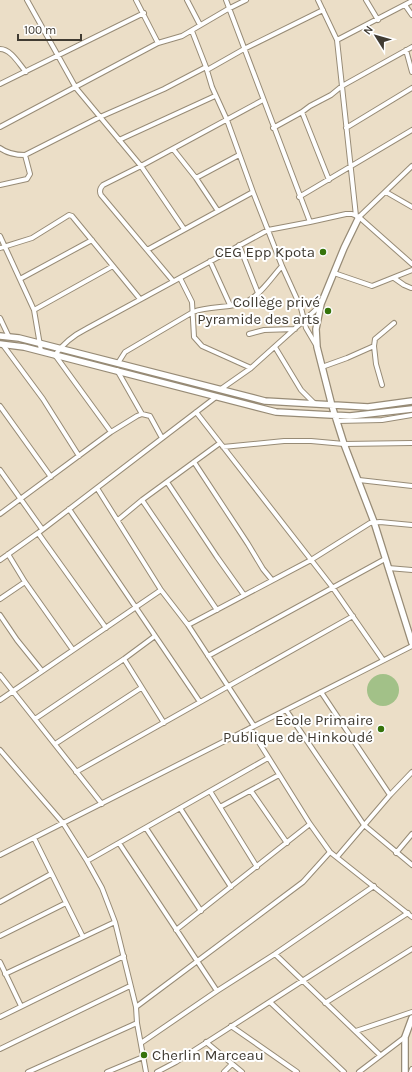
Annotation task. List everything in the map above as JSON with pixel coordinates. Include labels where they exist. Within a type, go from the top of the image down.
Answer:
[{"type":"main road","points":[[357,216],[322,304],[316,329],[317,347],[332,406],[344,444],[374,522],[412,644]]},
{"type":"main road","points":[[0,336],[19,338],[40,343],[265,401],[368,407],[412,401]]},
{"type":"main road","points":[[2,345],[24,347],[41,351],[276,412],[337,418],[412,409]]},
{"type":"main road","points":[[405,1072],[405,1037],[412,1018]]},
{"type":"street","points":[[27,0],[76,88],[141,166],[184,229]]},
{"type":"street","points":[[136,0],[158,43]]},
{"type":"street","points":[[187,0],[200,25]]},
{"type":"street","points":[[226,0],[228,9],[299,197],[310,222]]},
{"type":"street","points":[[0,127],[76,88],[158,43],[182,36],[192,31],[200,25],[246,0]]},
{"type":"street","points":[[318,0],[337,40],[350,168],[357,216]]},
{"type":"street","points":[[366,0],[378,20]]},
{"type":"street","points":[[337,40],[378,20],[408,2],[412,15]]},
{"type":"street","points":[[0,148],[5,152],[25,156],[100,116],[164,88],[323,10]]},
{"type":"street","points":[[0,84],[144,14]]},
{"type":"street","points":[[192,31],[215,96],[227,120],[282,266],[301,308],[308,333],[317,347]]},
{"type":"street","points":[[274,128],[331,95],[342,86],[412,47]]},
{"type":"street","points":[[0,49],[4,49],[12,55],[26,72]]},
{"type":"street","points":[[406,50],[412,72]]},
{"type":"street","points":[[346,128],[412,88]]},
{"type":"street","points":[[120,140],[215,96]]},
{"type":"street","points":[[173,281],[100,193],[101,188],[104,185],[263,100]]},
{"type":"street","points":[[302,112],[329,180]]},
{"type":"street","points":[[299,197],[412,130]]},
{"type":"street","points":[[173,149],[196,178],[218,211]]},
{"type":"street","points":[[196,178],[239,155]]},
{"type":"street","points":[[0,185],[27,179],[30,174],[25,156]]},
{"type":"street","points":[[357,216],[386,192],[412,166]]},
{"type":"street","points":[[147,250],[253,192]]},
{"type":"street","points":[[386,192],[412,207]]},
{"type":"street","points":[[111,432],[56,355],[60,348],[76,334],[268,230],[346,214],[357,216],[412,264]]},
{"type":"street","points":[[0,248],[32,238],[70,215],[140,299]]},
{"type":"street","points":[[0,236],[34,310],[41,351]]},
{"type":"street","points":[[20,279],[92,240]]},
{"type":"street","points":[[239,246],[258,293]]},
{"type":"street","points":[[210,261],[230,305]]},
{"type":"street","points":[[34,310],[113,266]]},
{"type":"street","points":[[118,363],[125,352],[193,312],[204,308],[248,301],[258,293],[282,266]]},
{"type":"street","points":[[334,273],[372,286],[412,270]]},
{"type":"street","points":[[180,278],[192,302],[194,337],[197,341],[202,346],[251,368]]},
{"type":"street","points":[[394,278],[411,288]]},
{"type":"street","points":[[221,389],[251,368],[322,304]]},
{"type":"street","points":[[0,318],[9,337]]},
{"type":"street","points":[[382,385],[376,364],[374,346],[375,340],[394,322]]},
{"type":"street","points":[[249,334],[264,330],[295,329]]},
{"type":"street","points":[[2,345],[43,399],[79,456]]},
{"type":"street","points":[[322,367],[374,346]]},
{"type":"street","points":[[275,347],[301,390],[315,405]]},
{"type":"street","points":[[117,370],[142,414]]},
{"type":"street","points":[[0,560],[38,533],[216,397]]},
{"type":"street","points":[[0,406],[51,477]]},
{"type":"street","points":[[196,412],[333,588],[383,660]]},
{"type":"street","points":[[0,514],[111,432],[142,414],[150,416],[162,438]]},
{"type":"street","points":[[337,418],[374,420],[412,415]]},
{"type":"street","points":[[223,447],[284,441],[311,441],[344,444],[412,442]]},
{"type":"street","points":[[118,520],[142,500],[220,443]]},
{"type":"street","points":[[194,462],[263,569],[272,580]]},
{"type":"street","points":[[0,470],[42,529]]},
{"type":"street","points":[[359,480],[412,486]]},
{"type":"street","points":[[167,482],[244,595]]},
{"type":"street","points":[[97,488],[161,590],[188,625],[254,726]]},
{"type":"street","points":[[142,500],[216,610]]},
{"type":"street","points":[[69,509],[200,702]]},
{"type":"street","points":[[188,625],[311,560],[374,522],[412,525]]},
{"type":"street","points":[[38,533],[106,628]]},
{"type":"street","points":[[8,554],[25,582],[73,650]]},
{"type":"street","points":[[208,656],[385,559]]},
{"type":"street","points":[[388,568],[412,570]]},
{"type":"street","points":[[0,599],[25,582]]},
{"type":"street","points":[[0,700],[161,590]]},
{"type":"street","points":[[0,615],[42,671]]},
{"type":"street","points":[[76,772],[352,616]]},
{"type":"street","points":[[35,719],[124,659],[155,636]]},
{"type":"street","points":[[0,855],[286,710],[412,644]]},
{"type":"street","points":[[124,659],[164,723]]},
{"type":"street","points":[[0,675],[102,804]]},
{"type":"street","points":[[55,744],[141,688]]},
{"type":"street","points":[[321,692],[390,795]]},
{"type":"street","points":[[286,710],[364,825],[412,865]]},
{"type":"street","points":[[250,728],[310,824],[330,852],[412,917]]},
{"type":"street","points":[[0,750],[63,823],[88,861],[102,888],[115,922],[136,1006],[137,1023],[146,1072]]},
{"type":"street","points":[[88,861],[268,758]]},
{"type":"street","points":[[337,857],[390,795],[412,772]]},
{"type":"street","points":[[220,807],[279,775]]},
{"type":"street","points":[[210,791],[257,866]]},
{"type":"street","points":[[251,791],[287,843]]},
{"type":"street","points":[[180,808],[231,887]]},
{"type":"street","points":[[176,930],[310,824]]},
{"type":"street","points":[[146,828],[201,911]]},
{"type":"street","points":[[396,853],[412,834]]},
{"type":"street","points":[[34,838],[83,937]]},
{"type":"street","points":[[118,843],[217,991]]},
{"type":"street","points":[[136,1006],[303,882],[330,852]]},
{"type":"street","points":[[0,902],[51,874]]},
{"type":"street","points":[[141,1043],[374,886]]},
{"type":"street","points":[[0,936],[66,903]]},
{"type":"street","points":[[157,1072],[176,1062],[408,913]]},
{"type":"street","points":[[6,974],[115,922]]},
{"type":"street","points":[[325,1003],[412,949]]},
{"type":"street","points":[[275,954],[380,1055]]},
{"type":"street","points":[[0,1016],[124,956]]},
{"type":"street","points":[[0,962],[21,1006]]},
{"type":"street","points":[[0,1049],[130,986]]},
{"type":"street","points":[[270,1002],[344,1072]]},
{"type":"street","points":[[356,1031],[412,1012]]},
{"type":"street","points":[[28,1072],[137,1023]]},
{"type":"street","points":[[231,1026],[297,1072]]},
{"type":"street","points":[[359,1072],[405,1037]]},
{"type":"street","points":[[206,1042],[242,1072]]},
{"type":"street","points":[[107,1072],[143,1057]]},
{"type":"street","points":[[224,1072],[232,1064]]},
{"type":"green space","points":[[380,674],[386,674],[396,681],[399,690],[398,696],[392,703],[386,706],[380,706],[370,699],[367,693],[367,687],[374,677]]},
{"type":"place","name":"CEG Epp Kpota","points":[[323,252]]},
{"type":"place","name":"Collège privé Pyramide des arts","points":[[328,311]]},
{"type":"place","name":"Ecole Primaire Publique de Hinkoudé","points":[[381,729]]},
{"type":"place","name":"Cherlin Marceau","points":[[144,1055]]}]
